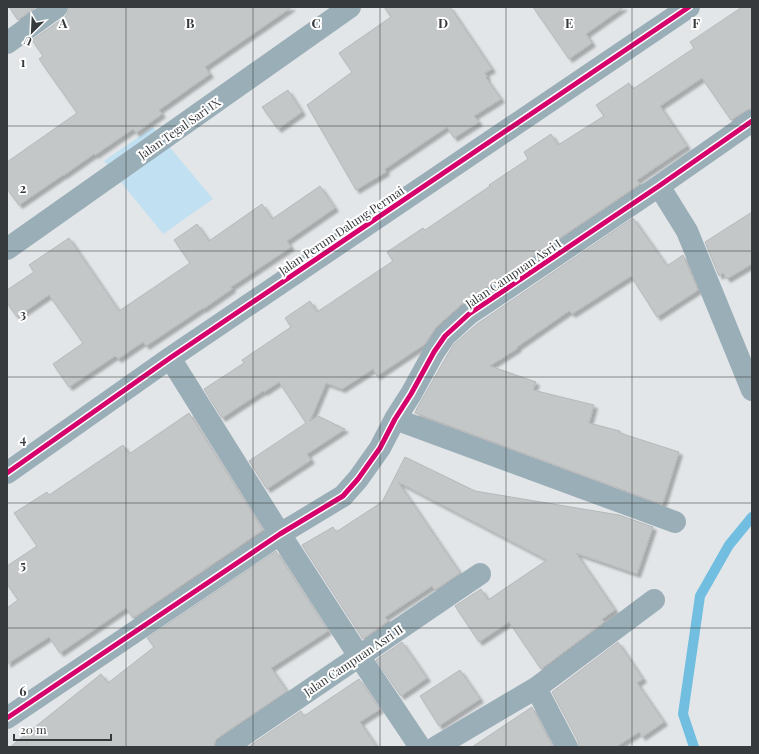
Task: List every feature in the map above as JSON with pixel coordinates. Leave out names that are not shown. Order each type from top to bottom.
[{"type":"street","points":[[7,42],[57,7]]},
{"type":"street","name":"Jalan Tegal Sari IX","points":[[7,249],[350,7]]},
{"type":"street","name":"Jalan Perum Dalung Permai","points":[[7,474],[170,358],[664,14],[689,7]]},
{"type":"street","name":"Jalan Campuan Asri I","points":[[7,718],[280,534],[343,496],[358,479],[380,448],[395,419],[445,336],[469,314],[659,186],[752,121]]},
{"type":"street","points":[[659,186],[687,231],[752,390]]},
{"type":"street","points":[[170,358],[280,534],[420,747]]},
{"type":"street","points":[[395,419],[675,522]]},
{"type":"street","name":"Jalan Campuan Asri II","points":[[226,747],[480,574]]},
{"type":"street","points":[[436,747],[536,688],[654,600]]},
{"type":"street","points":[[536,688],[567,747]]},
{"type":"shaded area","points":[[153,127],[213,199],[163,234],[104,161]]},
{"type":"building","points":[[9,7],[36,7],[18,20]]},
{"type":"building","points":[[69,7],[292,7],[205,67],[210,74],[159,110],[162,114],[136,133],[133,129],[19,205],[7,189],[7,162],[77,113],[39,59],[43,56],[32,40],[65,17]]},
{"type":"building","points":[[384,7],[450,7],[492,69],[485,73],[486,78],[501,99],[474,116],[479,122],[454,138],[447,127],[385,169],[386,172],[356,190],[307,105],[352,72],[339,53],[391,17]]},
{"type":"building","points":[[533,7],[624,7],[586,34],[592,43],[569,59]]},
{"type":"building","points":[[742,7],[752,7],[752,108],[731,120],[702,78],[660,106],[687,146],[637,180],[640,184],[462,304],[436,327],[425,344],[377,376],[373,369],[342,389],[326,383],[310,421],[318,416],[345,429],[307,454],[311,460],[267,489],[249,461],[306,423],[279,382],[222,418],[204,389],[244,363],[242,360],[291,327],[285,318],[310,301],[317,312],[393,261],[387,252],[423,228],[425,230],[528,159],[524,152],[551,134],[558,145],[604,116],[596,105],[629,83],[633,89],[694,48],[690,42]]},
{"type":"building","points":[[288,90],[302,112],[278,129],[262,107]]},
{"type":"building","points":[[320,186],[335,208],[287,241],[291,247],[231,287],[232,289],[203,309],[146,346],[143,342],[118,359],[115,356],[69,387],[53,364],[83,343],[49,295],[17,317],[7,303],[7,290],[34,272],[29,265],[69,238],[119,311],[190,263],[174,240],[197,224],[209,241],[262,204],[272,219]]},
{"type":"building","points":[[752,212],[752,264],[727,279],[723,273],[719,276],[705,242]]},
{"type":"building","points":[[633,218],[667,266],[683,255],[698,290],[657,317],[631,276],[572,314],[569,311],[517,347],[518,348],[490,366],[536,382],[533,390],[594,405],[589,423],[620,431],[620,433],[679,452],[663,503],[661,504],[415,413],[454,344],[477,324]]},
{"type":"building","points":[[189,413],[263,530],[133,618],[126,608],[60,653],[49,637],[7,664],[7,608],[18,600],[7,584],[7,566],[37,546],[14,513],[47,492],[49,495],[123,445],[129,454]]},
{"type":"building","points":[[405,457],[475,491],[619,515],[653,527],[637,574],[576,553],[615,610],[602,619],[604,622],[541,669],[509,622],[479,642],[455,606],[481,589],[488,600],[547,560],[398,482],[460,573],[435,590],[432,586],[385,617],[388,621],[363,639],[302,545],[333,527],[336,532],[382,502]]},
{"type":"building","points":[[276,551],[328,631],[271,668],[287,691],[219,737],[215,741],[214,747],[10,747],[101,674],[108,683],[154,647],[147,638]]},
{"type":"building","points":[[402,642],[427,678],[401,696],[376,660]]},
{"type":"building","points":[[618,642],[643,679],[637,683],[664,722],[642,737],[639,732],[616,747],[579,747],[578,741],[552,692]]},
{"type":"building","points":[[460,670],[480,699],[439,726],[420,696]]},
{"type":"building","points":[[359,679],[380,709],[360,722],[377,747],[248,747],[301,711],[304,716]]},
{"type":"building","points":[[532,707],[553,747],[472,747]]},
{"type":"waterway","points":[[694,747],[683,714],[700,596],[729,545],[752,517]]},
{"type":"cycle path","points":[[7,473],[170,358],[689,7]]},
{"type":"cycle path","points":[[7,718],[280,534],[343,496],[358,479],[380,448],[395,419],[445,336],[469,314],[659,186],[752,121]]}]
